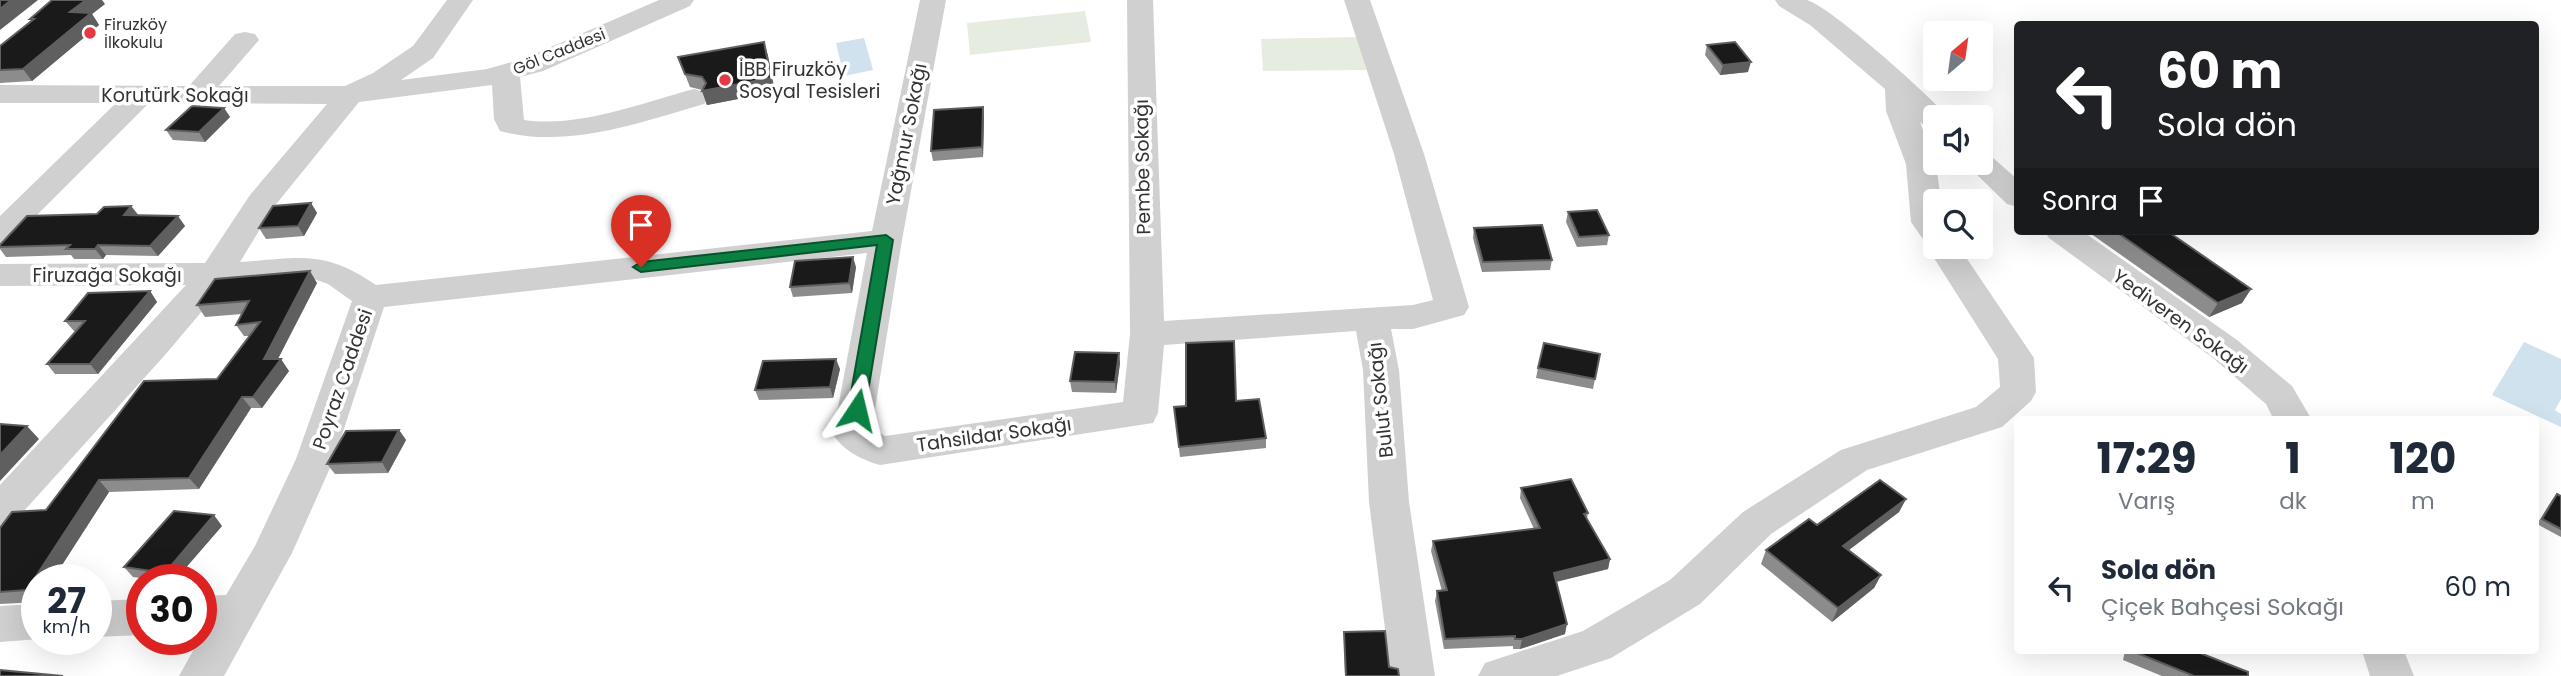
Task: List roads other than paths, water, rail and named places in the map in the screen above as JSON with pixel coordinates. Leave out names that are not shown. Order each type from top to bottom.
[{"type":"street","points":[[0,511],[153,346],[215,274],[261,202],[350,95],[383,79],[423,52],[460,0]]},
{"type":"street","name":"Göl Caddesi","points":[[350,95],[489,77],[533,65],[681,0]]},
{"type":"street","name":"Yağmur Sokağı","points":[[852,434],[886,240],[933,0]]},
{"type":"street","name":"Pembe Sokağı","points":[[1140,0],[1147,334],[1140,413]]},
{"type":"street","name":"Bulut Sokağı","points":[[1357,0],[1409,155],[1452,307],[1413,317],[1371,318],[1381,370],[1389,502],[1413,676]]},
{"type":"street","points":[[1793,0],[1820,19],[1923,109]]},
{"type":"street","points":[[196,95],[245,40]]},
{"type":"street","points":[[506,72],[509,105],[507,116],[510,125],[520,130],[546,131],[651,110],[694,97]]},
{"type":"street","points":[[1899,86],[1901,111],[1921,164],[1924,189]]},
{"type":"street","name":"Korutürk Sokağı","points":[[0,94],[350,95]]},
{"type":"street","points":[[0,234],[141,95]]},
{"type":"street","points":[[1993,175],[2014,194]]},
{"type":"street","name":"Yediveren Sokağı","points":[[2066,235],[2225,349],[2278,395],[2291,416]]},
{"type":"street","points":[[370,297],[886,240]]},
{"type":"street","points":[[1500,676],[1571,665],[1596,645],[1685,592],[1757,523],[1854,460],[1989,416],[2018,392],[2016,358],[1951,259]]},
{"type":"street","name":"Poyraz Caddesi","points":[[201,676],[219,613],[272,554],[315,459],[370,297],[340,276],[316,268],[215,274]]},
{"type":"street","name":"Firuzağa Sokağı","points":[[0,275],[215,274]]},
{"type":"street","points":[[1147,334],[1371,318]]},
{"type":"street","name":"Tahsildar Sokağı","points":[[852,434],[880,451],[1140,413]]},
{"type":"street","points":[[0,624],[21,623]]},
{"type":"street","points":[[2384,654],[2392,676]]},
{"type":"water","points":[[864,38],[873,70],[844,76],[836,43]]},
{"type":"water","points":[[2524,342],[2561,359],[2561,399],[2555,410],[2561,414],[2561,427],[2492,395]]},
{"type":"place","name":"Firuzköy İlkokulu","points":[[90,33]]},
{"type":"place","name":"İBB Firuzköy Sosyal Tesisleri","points":[[725,80]]}]
